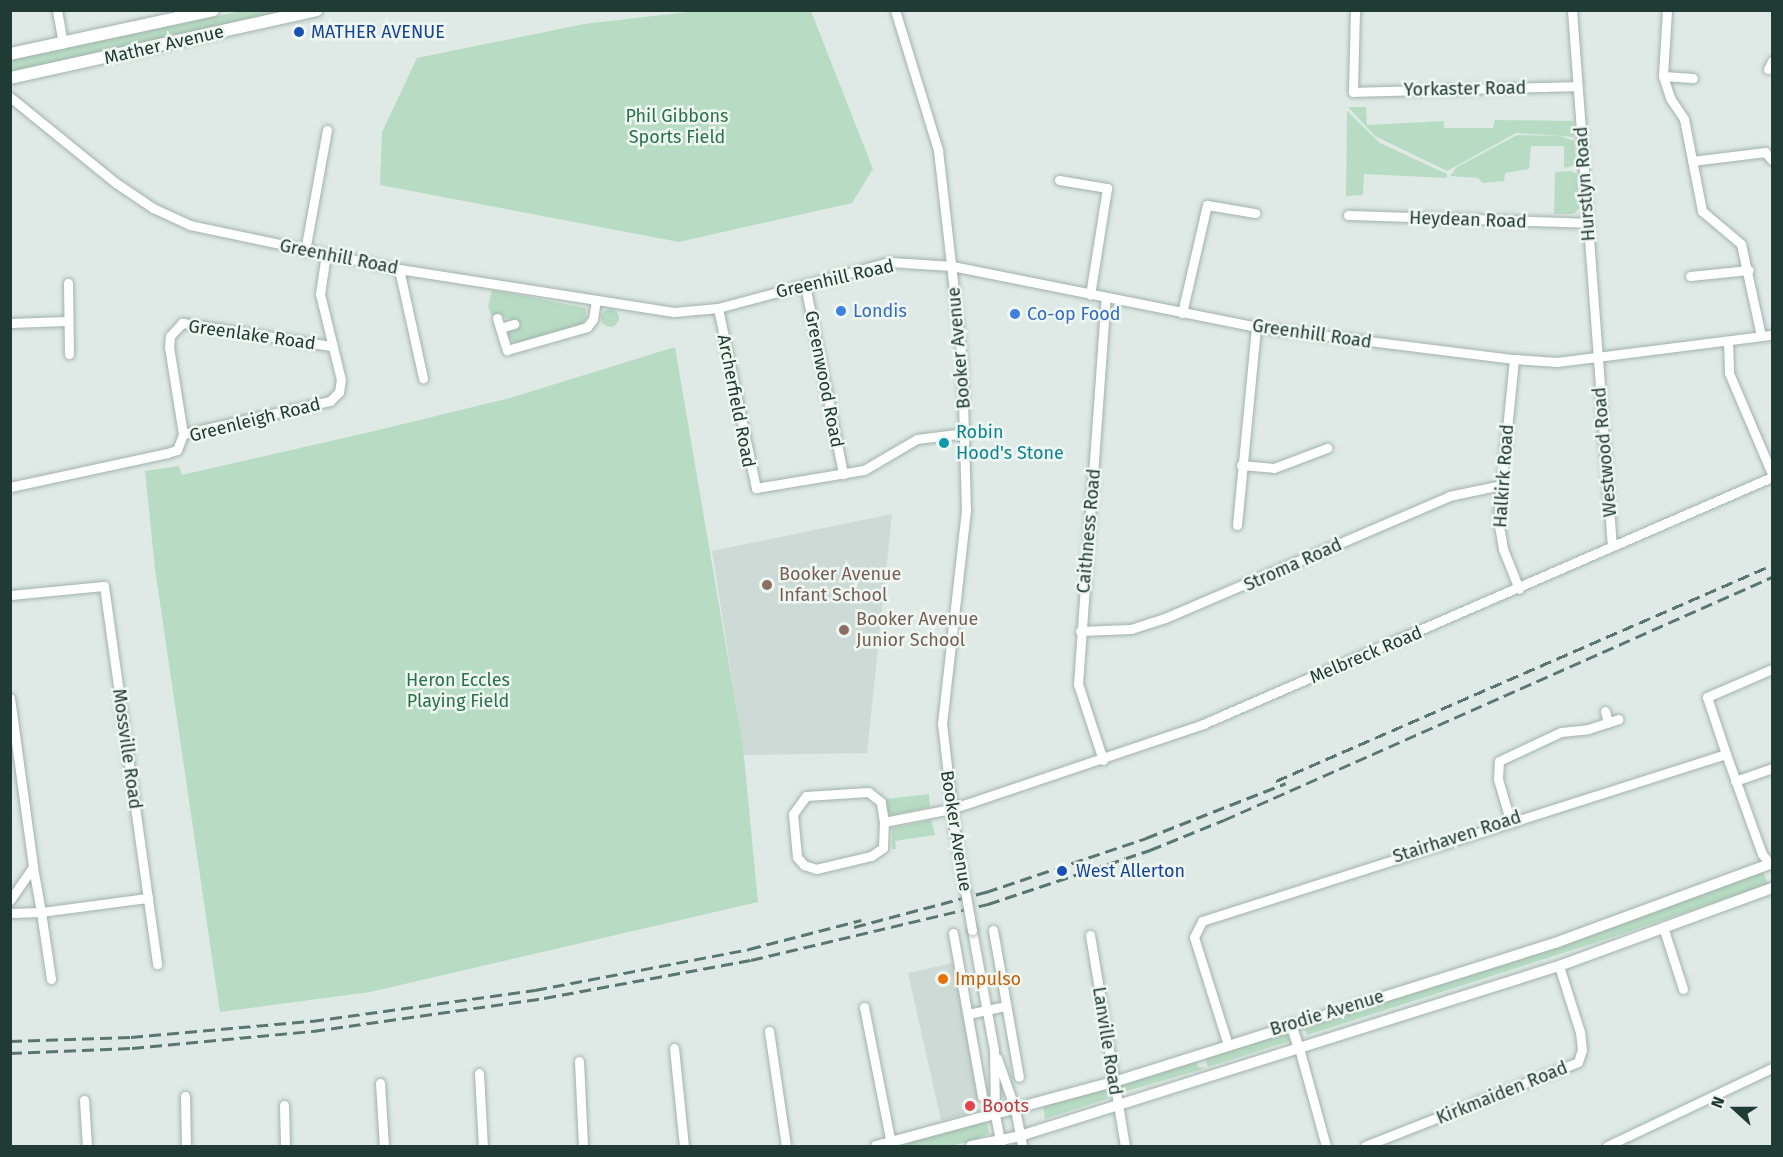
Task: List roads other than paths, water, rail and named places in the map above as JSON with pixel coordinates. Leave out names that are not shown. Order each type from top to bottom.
[{"type":"main road","name":"Mather Avenue","points":[[10,54],[213,10]]},
{"type":"main road","name":"Mather Avenue","points":[[10,78],[317,10]]},
{"type":"street","points":[[57,10],[63,43]]},
{"type":"street","name":"Booker Avenue","points":[[895,10],[938,150],[962,361],[966,510],[942,723],[951,810],[994,1050],[995,1115],[1000,1143]]},
{"type":"street","name":"Yorkaster Road","points":[[1355,10],[1353,92],[1577,87]]},
{"type":"street","name":"Hurstlyn Road","points":[[1572,10],[1596,357]]},
{"type":"street","points":[[1667,10],[1663,76],[1670,98],[1684,119],[1702,211],[1741,243],[1749,270],[1761,336]]},
{"type":"street","points":[[1663,76],[1693,78]]},
{"type":"street","name":"Greenhill Road","points":[[10,97],[116,183],[153,208],[190,225],[399,269],[674,312],[718,308],[890,262],[952,266],[1256,327],[1514,359],[1557,362],[1773,335]]},
{"type":"street","points":[[305,251],[327,130]]},
{"type":"street","points":[[1692,161],[1765,152],[1773,160]]},
{"type":"street","points":[[1059,180],[1107,188],[1090,295]]},
{"type":"street","points":[[1182,313],[1208,205],[1255,213]]},
{"type":"street","name":"Heydean Road","points":[[1348,215],[1588,224]]},
{"type":"street","name":"Greenleigh Road","points":[[10,487],[177,450],[183,434],[330,400],[339,392],[341,380],[320,294],[326,254]]},
{"type":"street","points":[[399,269],[423,378]]},
{"type":"street","points":[[1690,276],[1749,270]]},
{"type":"street","points":[[68,283],[66,321],[69,354]]},
{"type":"street","name":"Greenwood Road","points":[[805,285],[843,474]]},
{"type":"street","name":"Caithness Road","points":[[1103,760],[1078,684],[1080,631],[1106,298]]},
{"type":"street","points":[[497,318],[507,350],[577,330],[592,322],[596,300]]},
{"type":"street","name":"Archerfield Road","points":[[718,308],[754,487],[761,490],[864,470],[917,439],[965,433]]},
{"type":"street","points":[[10,323],[66,321]]},
{"type":"street","name":"Greenlake Road","points":[[183,434],[169,347],[170,336],[182,322],[331,346]]},
{"type":"street","points":[[500,328],[514,324]]},
{"type":"street","points":[[1237,525],[1256,327]]},
{"type":"street","points":[[1728,341],[1730,373],[1773,475]]},
{"type":"street","name":"Westwood Road","points":[[1596,357],[1612,547]]},
{"type":"street","name":"Halkirk Road","points":[[1514,359],[1498,534],[1519,590]]},
{"type":"street","points":[[1241,465],[1274,468],[1327,448]]},
{"type":"street","name":"Melbreck Road","points":[[884,822],[951,810],[1103,760],[1223,716],[1519,590],[1773,475]]},
{"type":"street","name":"Stroma Road","points":[[1080,631],[1131,629],[1165,618],[1449,496],[1501,485]]},
{"type":"street","name":"Mossville Road","points":[[10,595],[104,586],[148,898]]},
{"type":"street","points":[[1772,865],[1735,781],[1707,697],[1773,669]]},
{"type":"street","points":[[11,704],[51,979]]},
{"type":"street","points":[[1510,820],[1498,779],[1499,761],[1561,732],[1613,721],[1605,711]]},
{"type":"street","name":"Stairhaven Road","points":[[1228,1045],[1194,938],[1202,921],[1510,820],[1726,754]]},
{"type":"street","points":[[1735,781],[1773,768]]},
{"type":"street","points":[[868,792],[880,802],[884,822],[882,848],[871,856],[816,869],[804,865],[797,857],[793,814],[806,796],[868,792]]},
{"type":"street","name":"Brodie Avenue","points":[[876,1146],[1114,1082],[1291,1024],[1555,943],[1772,865]]},
{"type":"street","points":[[10,900],[33,867]]},
{"type":"street","name":"Brodie Avenue","points":[[971,1146],[1021,1141],[1118,1106],[1559,966],[1664,930],[1773,888]]},
{"type":"street","points":[[10,913],[41,912],[148,898],[157,963]]},
{"type":"street","points":[[993,930],[1018,1077]]},
{"type":"street","points":[[1664,930],[1683,989]]},
{"type":"street","points":[[953,933],[982,1096]]},
{"type":"street","name":"Lanville Road","points":[[1090,935],[1125,1146]]},
{"type":"street","name":"Kirkmaiden Road","points":[[1365,1146],[1578,1062],[1582,1050],[1580,1032],[1559,966]]},
{"type":"street","points":[[968,1014],[1006,1006]]},
{"type":"street","points":[[864,1007],[891,1143]]},
{"type":"street","points":[[1291,1024],[1326,1146]]},
{"type":"street","points":[[769,1031],[786,1146]]},
{"type":"street","points":[[674,1048],[684,1146]]},
{"type":"street","name":"Booker Avenue","points":[[994,1050],[1015,1109],[1021,1141]]},
{"type":"street","points":[[579,1061],[583,1146]]},
{"type":"street","points":[[1607,1146],[1773,1068]]},
{"type":"street","points":[[479,1073],[483,1146]]},
{"type":"street","points":[[980,1085],[995,1082]]},
{"type":"street","points":[[380,1083],[384,1146]]},
{"type":"street","points":[[185,1096],[186,1146]]},
{"type":"street","points":[[84,1100],[87,1146]]},
{"type":"street","points":[[284,1105],[285,1146]]},
{"type":"railway","points":[[1276,781],[1772,565]]},
{"type":"railway","points":[[10,1053],[132,1048],[313,1031],[544,998],[751,960],[988,904],[1150,850],[1224,820],[1772,577]]},
{"type":"railway","points":[[854,927],[986,892],[1146,838],[1286,783]]},
{"type":"railway","points":[[10,1041],[131,1037],[312,1021],[535,990],[749,949],[861,920]]},
{"type":"place","name":"MATHER AVENUE","points":[[299,32]]},
{"type":"place","name":"Londis","points":[[841,311]]},
{"type":"place","name":"Co-op Food","points":[[1015,314]]},
{"type":"place","name":"Robin Hood's Stone","points":[[944,443]]},
{"type":"place","name":"Booker Avenue Infant School","points":[[767,585]]},
{"type":"place","name":"Booker Avenue Junior School","points":[[844,630]]},
{"type":"place","name":"West Allerton","points":[[1062,871]]},
{"type":"place","name":"Impulso","points":[[943,979]]},
{"type":"place","name":"Boots","points":[[970,1106]]},
{"type":"park label","name":"Phil Gibbons Sports Field","points":[[677,127]]},
{"type":"park label","name":"Heron Eccles Playing Field","points":[[458,691]]}]
